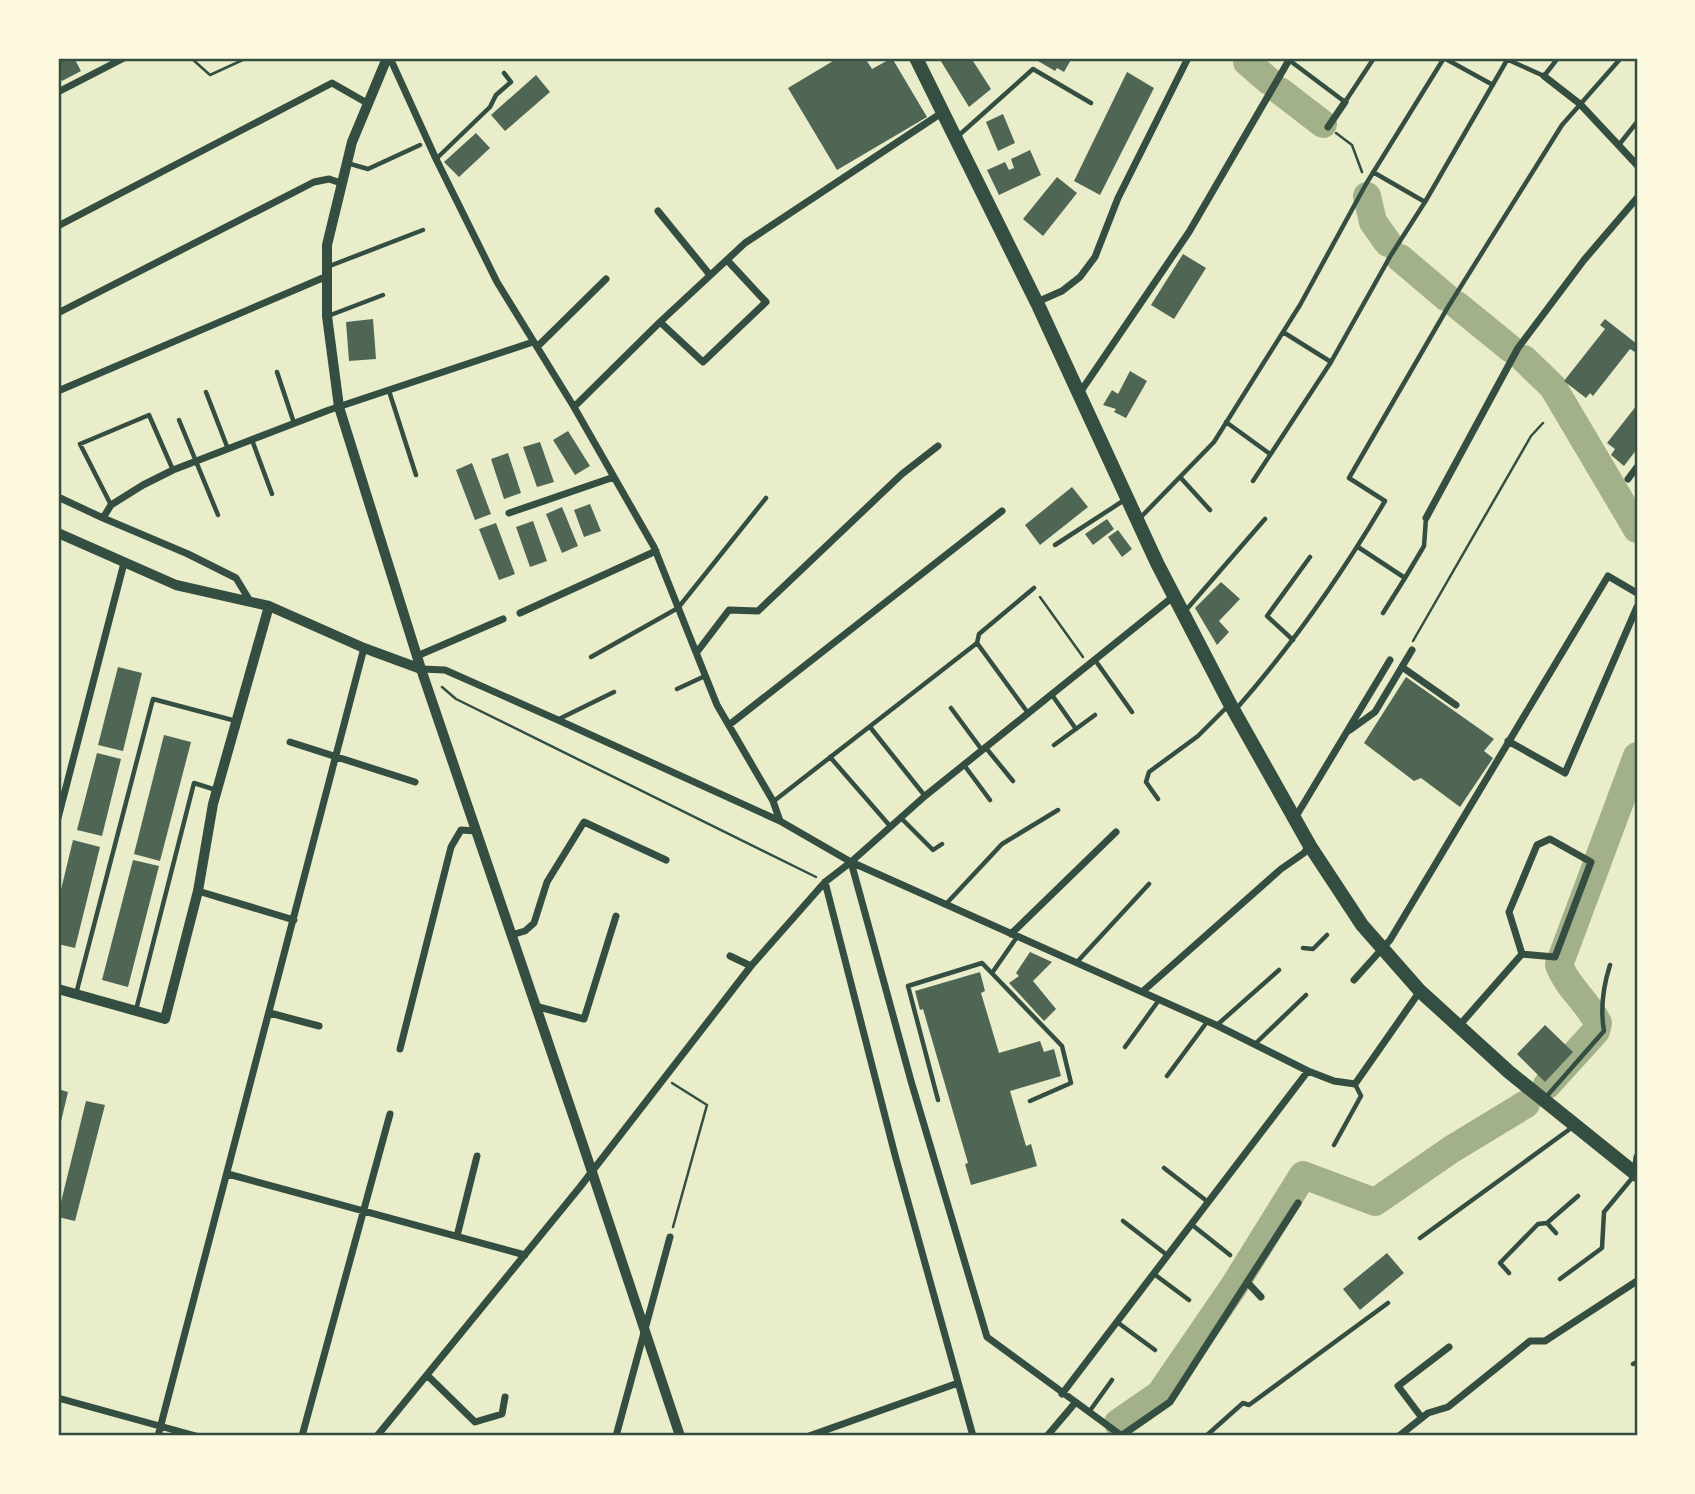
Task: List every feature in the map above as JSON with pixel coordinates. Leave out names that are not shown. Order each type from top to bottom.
[{"type":"main road","points":[[916,58],[1036,302],[1174,596],[1232,708],[1310,846],[1352,911],[1420,991],[1457,1027],[1544,1101],[1636,1174]]},
{"type":"street","points":[[58,92],[124,58]]},
{"type":"street","points":[[389,58],[367,103],[347,162],[327,245],[327,316],[339,407],[421,669],[680,1436]]},
{"type":"street","points":[[389,58],[497,282],[575,407],[656,551],[717,705],[773,801],[780,821]]},
{"type":"street","points":[[1036,302],[1062,291],[1080,277],[1094,257],[1118,198],[1188,58]]},
{"type":"street","points":[[1079,395],[1189,232],[1288,59]]},
{"type":"street","points":[[1544,76],[1580,104],[1637,166]]},
{"type":"street","points":[[58,226],[332,83],[367,103]]},
{"type":"street","points":[[1328,127],[1345,102]]},
{"type":"street","points":[[575,407],[660,322],[745,243],[943,112]]},
{"type":"street","points":[[58,313],[314,182],[329,179],[341,183]]},
{"type":"street","points":[[1426,518],[1517,348],[1584,260],[1637,198]]},
{"type":"street","points":[[658,211],[710,275]]},
{"type":"street","points":[[660,322],[703,362],[766,302],[727,260]]},
{"type":"street","points":[[58,391],[326,272]]},
{"type":"street","points":[[103,518],[111,505],[173,470],[339,407],[535,344],[606,279]]},
{"type":"street","points":[[697,652],[729,610],[758,611],[902,474],[938,446]]},
{"type":"street","points":[[1628,479],[1637,467]]},
{"type":"street","points":[[509,513],[614,477]]},
{"type":"street","points":[[58,497],[236,578],[250,601]]},
{"type":"street","points":[[729,725],[1002,511]]},
{"type":"street","points":[[58,533],[176,585],[269,607],[421,669],[445,670],[780,821],[851,863],[1077,962],[1334,1081],[1356,1084],[1420,991]]},
{"type":"street","points":[[520,613],[656,551]]},
{"type":"street","points":[[58,818],[124,563]]},
{"type":"street","points":[[1354,980],[1383,950],[1608,576],[1637,593]]},
{"type":"street","points":[[377,1436],[592,1171],[751,967],[825,882],[851,863],[925,796],[1174,596]]},
{"type":"street","points":[[58,989],[165,1019],[198,891],[217,790],[269,607]]},
{"type":"street","points":[[1508,741],[1565,773],[1637,607]]},
{"type":"street","points":[[417,656],[503,619]]},
{"type":"street","points":[[158,1436],[364,648]]},
{"type":"street","points":[[1347,733],[1375,712],[1412,650]]},
{"type":"street","points":[[1295,818],[1390,660]]},
{"type":"street","points":[[1402,667],[1457,705]]},
{"type":"street","points":[[290,743],[415,782]]},
{"type":"street","points":[[512,935],[525,931],[534,923],[547,882],[584,822],[666,860]]},
{"type":"street","points":[[400,1049],[451,847],[461,830],[476,831]]},
{"type":"street","points":[[1014,935],[1116,832]]},
{"type":"street","points":[[1550,839],[1591,862],[1555,957],[1522,954],[1509,912],[1538,845],[1550,839]]},
{"type":"street","points":[[1142,992],[1310,846]]},
{"type":"street","points":[[851,863],[911,1081],[987,1337],[1120,1435],[1170,1402],[1298,1203]]},
{"type":"street","points":[[825,882],[895,1155],[973,1436]]},
{"type":"street","points":[[198,891],[294,920]]},
{"type":"street","points":[[536,1006],[584,1019],[616,916]]},
{"type":"street","points":[[1457,1027],[1522,954]]},
{"type":"street","points":[[730,956],[751,967]]},
{"type":"street","points":[[270,1013],[319,1026]]},
{"type":"street","points":[[1062,1394],[1308,1071]]},
{"type":"street","points":[[302,1436],[390,1114]]},
{"type":"street","points":[[457,1236],[477,1156]]},
{"type":"street","points":[[1636,1174],[1637,1157]]},
{"type":"street","points":[[228,1174],[525,1255]]},
{"type":"street","points":[[616,1436],[670,1237]]},
{"type":"street","points":[[1399,1436],[1428,1413],[1448,1407],[1530,1342],[1545,1341],[1637,1281]]},
{"type":"street","points":[[1247,1282],[1261,1297]]},
{"type":"street","points":[[1422,1418],[1398,1386],[1449,1347]]},
{"type":"street","points":[[427,1375],[475,1422],[502,1415],[505,1397]]},
{"type":"street","points":[[809,1436],[958,1383]]},
{"type":"street","points":[[58,1398],[196,1436]]},
{"type":"street","points":[[1047,1436],[1075,1403]]},
{"type":"lane","points":[[1288,59],[1345,102],[1374,58]]},
{"type":"lane","points":[[1137,521],[1214,442],[1300,305],[1366,184],[1444,58],[1493,85]]},
{"type":"lane","points":[[1253,481],[1331,362],[1506,59],[1544,76],[1558,58]]},
{"type":"lane","points":[[1158,799],[1146,782],[1149,772],[1232,708],[1293,640],[1358,547],[1385,501],[1349,478],[1448,307],[1562,125],[1621,58]]},
{"type":"lane","points":[[956,137],[1033,69],[1091,103]]},
{"type":"lane","points":[[436,159],[490,107],[496,95],[510,82],[504,74]]},
{"type":"lane","points":[[1618,147],[1637,122]]},
{"type":"lane","points":[[347,162],[368,169],[420,145]]},
{"type":"lane","points":[[1373,172],[1425,202]]},
{"type":"lane","points":[[326,272],[423,230]]},
{"type":"lane","points":[[327,316],[383,295]]},
{"type":"lane","points":[[1283,332],[1331,362]]},
{"type":"lane","points":[[277,372],[294,424]]},
{"type":"lane","points":[[389,391],[416,475]]},
{"type":"lane","points":[[206,392],[229,449]]},
{"type":"lane","points":[[111,505],[80,444],[149,415],[173,470]]},
{"type":"lane","points":[[179,420],[218,515]]},
{"type":"lane","points":[[1226,422],[1270,454]]},
{"type":"lane","points":[[252,440],[272,494]]},
{"type":"lane","points":[[1180,477],[1210,510]]},
{"type":"lane","points":[[591,657],[678,608],[766,498]]},
{"type":"lane","points":[[1055,545],[1127,498]]},
{"type":"lane","points":[[1383,613],[1424,546],[1426,518]]},
{"type":"lane","points":[[1183,614],[1265,519]]},
{"type":"lane","points":[[1358,547],[1405,578]]},
{"type":"lane","points":[[1293,640],[1267,616],[1310,557]]},
{"type":"lane","points":[[773,801],[977,643],[979,634],[1034,588]]},
{"type":"lane","points":[[977,643],[1028,713]]},
{"type":"lane","points":[[1091,662],[1132,712]]},
{"type":"lane","points":[[677,689],[706,676]]},
{"type":"lane","points":[[558,720],[614,692]]},
{"type":"lane","points":[[1051,695],[1076,729]]},
{"type":"lane","points":[[76,994],[153,699],[236,721]]},
{"type":"lane","points":[[951,708],[1013,781]]},
{"type":"lane","points":[[1054,745],[1095,715]]},
{"type":"lane","points":[[870,727],[925,796]]},
{"type":"lane","points":[[830,757],[890,826]]},
{"type":"lane","points":[[964,765],[990,800]]},
{"type":"lane","points":[[136,1011],[194,783],[217,790]]},
{"type":"lane","points":[[946,904],[1002,844],[1058,810]]},
{"type":"lane","points":[[900,817],[933,850],[942,844]]},
{"type":"lane","points":[[1077,962],[1149,884]]},
{"type":"lane","points":[[992,974],[1014,935]]},
{"type":"lane","points":[[1303,948],[1313,949],[1327,935]]},
{"type":"lane","points":[[938,1100],[908,986],[982,963],[1062,1046],[1071,1083],[1030,1101]]},
{"type":"lane","points":[[1544,1101],[1604,1031],[1601,1013],[1604,984],[1610,965]]},
{"type":"lane","points":[[1216,1026],[1279,970]]},
{"type":"lane","points":[[1254,1044],[1306,995]]},
{"type":"lane","points":[[1125,1047],[1160,1000]]},
{"type":"lane","points":[[1167,1076],[1207,1022]]},
{"type":"lane","points":[[1334,1145],[1361,1096],[1356,1084]]},
{"type":"lane","points":[[1420,1238],[1574,1125]]},
{"type":"lane","points":[[1164,1168],[1208,1202]]},
{"type":"lane","points":[[1560,1279],[1602,1248],[1604,1212],[1636,1174]]},
{"type":"lane","points":[[1508,1273],[1500,1263],[1538,1224],[1547,1223],[1578,1196]]},
{"type":"lane","points":[[1124,1221],[1168,1256]]},
{"type":"lane","points":[[1547,1223],[1556,1233]]},
{"type":"lane","points":[[1191,1224],[1230,1255]]},
{"type":"lane","points":[[1154,1274],[1189,1300]]},
{"type":"lane","points":[[1206,1436],[1244,1403],[1250,1405],[1388,1303]]},
{"type":"lane","points":[[1117,1322],[1155,1350]]},
{"type":"lane","points":[[1089,1412],[1112,1380]]},
{"type":"path","points":[[191,58],[210,75],[247,58]]},
{"type":"path","points":[[1328,127],[1352,145],[1366,184]]},
{"type":"path","points":[[1412,650],[1412,643],[1531,436],[1544,423]]},
{"type":"path","points":[[1034,588],[1091,662]]},
{"type":"path","points":[[421,669],[456,699],[825,882]]},
{"type":"path","points":[[664,1078],[707,1105],[670,1237]]},
{"type":"building","points":[[58,58],[74,58],[81,71],[62,81],[58,72]]},
{"type":"building","points":[[838,58],[865,58],[872,69],[892,58],[927,117],[837,170],[788,88]]},
{"type":"building","points":[[939,58],[971,58],[991,89],[969,107]]},
{"type":"building","points":[[1040,58],[1072,58],[1064,72],[1057,68],[1055,71],[1038,61]]},
{"type":"building","points":[[1127,72],[1154,88],[1100,195],[1074,181]]},
{"type":"building","points":[[536,75],[550,92],[505,131],[491,115]]},
{"type":"building","points":[[1003,114],[1015,143],[998,151],[986,122]]},
{"type":"building","points":[[476,133],[490,148],[459,177],[444,162]]},
{"type":"building","points":[[1030,150],[1041,175],[999,195],[987,170],[1005,162],[1009,170],[1014,168],[1011,159]]},
{"type":"building","points":[[1057,177],[1077,193],[1043,236],[1023,219]]},
{"type":"building","points":[[1183,254],[1206,268],[1174,319],[1151,305]]},
{"type":"building","points":[[373,319],[376,359],[349,361],[346,322]]},
{"type":"building","points":[[1605,319],[1637,344],[1637,349],[1635,352],[1630,349],[1593,396],[1590,393],[1586,398],[1564,381],[1605,329],[1600,325]]},
{"type":"building","points":[[1130,371],[1147,381],[1126,418],[1114,412],[1116,409],[1103,405],[1112,390],[1118,394]]},
{"type":"building","points":[[1637,405],[1637,449],[1624,466],[1611,455],[1615,449],[1607,443]]},
{"type":"building","points":[[568,431],[590,466],[575,475],[553,440]]},
{"type":"building","points":[[540,442],[554,482],[537,487],[523,447]]},
{"type":"building","points":[[508,453],[521,493],[504,499],[491,459]]},
{"type":"building","points":[[472,463],[491,514],[475,520],[456,470]]},
{"type":"building","points":[[1072,487],[1088,507],[1040,545],[1025,525]]},
{"type":"building","points":[[590,504],[601,531],[584,537],[574,510]]},
{"type":"building","points":[[562,507],[578,546],[562,553],[546,514]]},
{"type":"building","points":[[1107,519],[1114,529],[1093,545],[1085,534]]},
{"type":"building","points":[[533,521],[547,561],[530,567],[516,527]]},
{"type":"building","points":[[496,523],[515,574],[499,580],[479,529]]},
{"type":"building","points":[[1118,530],[1132,549],[1122,557],[1108,537]]},
{"type":"building","points":[[1221,582],[1240,599],[1219,621],[1229,632],[1217,645],[1195,608]]},
{"type":"building","points":[[118,667],[142,673],[123,751],[98,745]]},
{"type":"building","points":[[1406,677],[1494,739],[1484,751],[1493,758],[1460,807],[1421,778],[1414,781],[1364,743]]},
{"type":"building","points":[[164,735],[191,742],[160,861],[134,854]]},
{"type":"building","points":[[97,753],[121,759],[102,836],[77,830]]},
{"type":"building","points":[[73,840],[100,847],[75,948],[58,944],[58,902]]},
{"type":"building","points":[[133,860],[159,866],[128,987],[102,980]]},
{"type":"building","points":[[1030,952],[1052,962],[1033,981],[1056,1009],[1044,1021],[1009,983],[1019,976],[1016,973]]},
{"type":"building","points":[[980,972],[985,991],[981,993],[999,1053],[1040,1041],[1044,1052],[1054,1049],[1061,1076],[1010,1091],[1026,1146],[1031,1144],[1037,1166],[971,1185],[965,1164],[968,1163],[923,1009],[920,1010],[915,991]]},
{"type":"building","points":[[1545,1025],[1573,1052],[1545,1082],[1517,1054]]},
{"type":"building","points":[[58,1089],[68,1092],[59,1130],[58,1130]]},
{"type":"building","points":[[86,1101],[105,1105],[75,1221],[58,1217],[58,1214]]},
{"type":"building","points":[[1387,1253],[1404,1273],[1360,1310],[1343,1289]]},
{"type":"waterway","points":[[1250,58],[1247,62],[1269,81]]},
{"type":"waterway","points":[[1280,91],[1323,124]]},
{"type":"waterway","points":[[1367,196],[1373,222],[1388,243]]},
{"type":"waterway","points":[[1400,258],[1446,297]]},
{"type":"waterway","points":[[1457,305],[1511,349]]},
{"type":"waterway","points":[[1524,359],[1553,387],[1637,529]]},
{"type":"waterway","points":[[1547,1085],[1596,1031],[1598,1023],[1559,965],[1637,756]]},
{"type":"waterway","points":[[1118,1423],[1160,1394],[1234,1286],[1303,1175],[1375,1202],[1452,1149],[1526,1104]]}]
